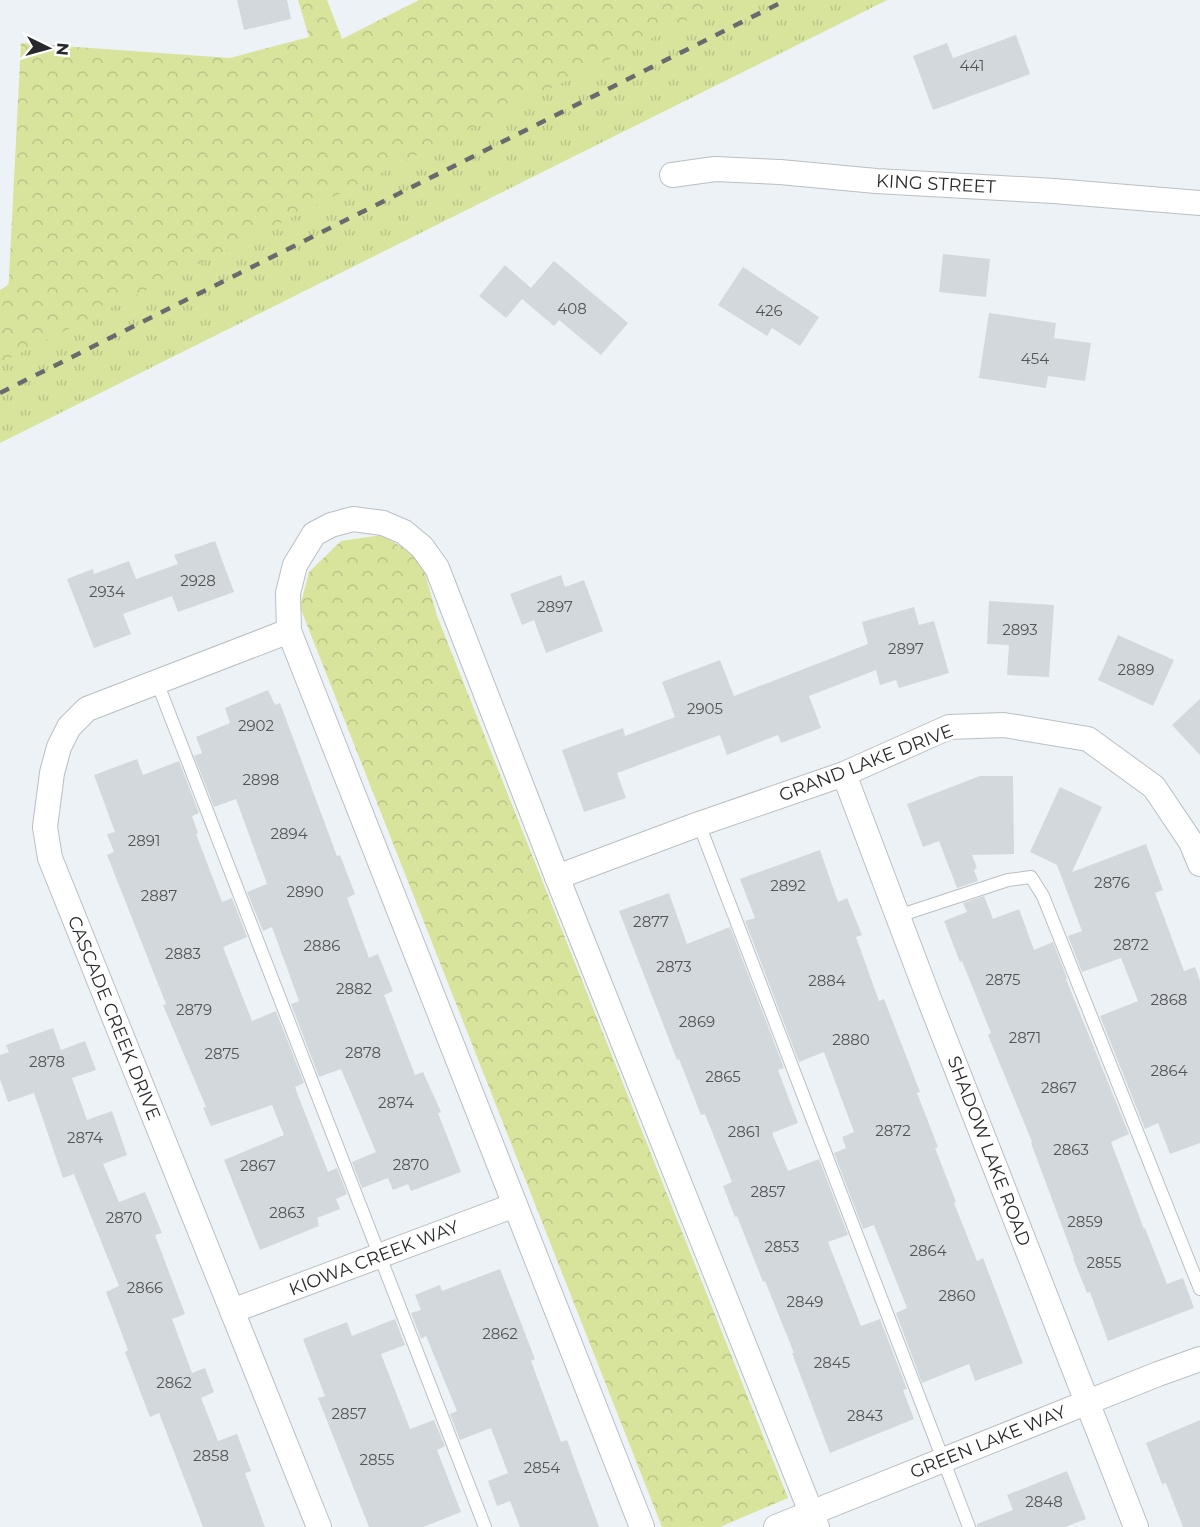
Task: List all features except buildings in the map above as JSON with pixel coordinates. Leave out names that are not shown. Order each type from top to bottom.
[{"type":"street","name":"KING STREET","points":[[672,175],[715,170],[780,172],[876,181],[1054,191],[1200,203]]},
{"type":"street","points":[[642,1527],[289,631],[288,593],[295,565],[314,534],[331,525],[353,519],[383,523],[404,532],[422,547],[436,568],[814,1520]]},
{"type":"street","name":"CASCADE CREEK DRIVE","points":[[289,631],[87,709],[69,727],[59,747],[52,773],[45,826],[50,858],[319,1527]]},
{"type":"street","name":"GRAND LAKE DRIVE","points":[[557,877],[699,824],[844,774],[949,727],[1004,725],[1088,739],[1154,787],[1191,842],[1200,864]]},
{"type":"street","name":"SHADOW LAKE ROAD","points":[[844,774],[928,996],[1136,1527]]},
{"type":"street","name":"KIOWA CREEK WAY","points":[[232,1311],[515,1205]]},
{"type":"street","name":"GREEN LAKE WAY","points":[[776,1527],[814,1520],[944,1460],[1200,1359]]},
{"type":"lane","points":[[157,682],[485,1527]]},
{"type":"lane","points":[[699,824],[969,1527]]},
{"type":"lane","points":[[898,916],[1008,880],[1031,877],[1043,896],[1200,1289]]},
{"type":"green space","points":[[298,0],[327,0],[342,39],[419,0],[728,0],[0,363],[0,300],[8,296],[21,43],[230,58],[309,37]]},
{"type":"green space","points":[[523,0],[887,0],[0,443],[0,290],[101,226]]},
{"type":"green space","points":[[382,535],[421,559],[437,616],[788,1498],[720,1527],[662,1527],[300,607],[309,572],[341,541]]},
{"type":"railway","points":[[0,393],[786,0]]}]
